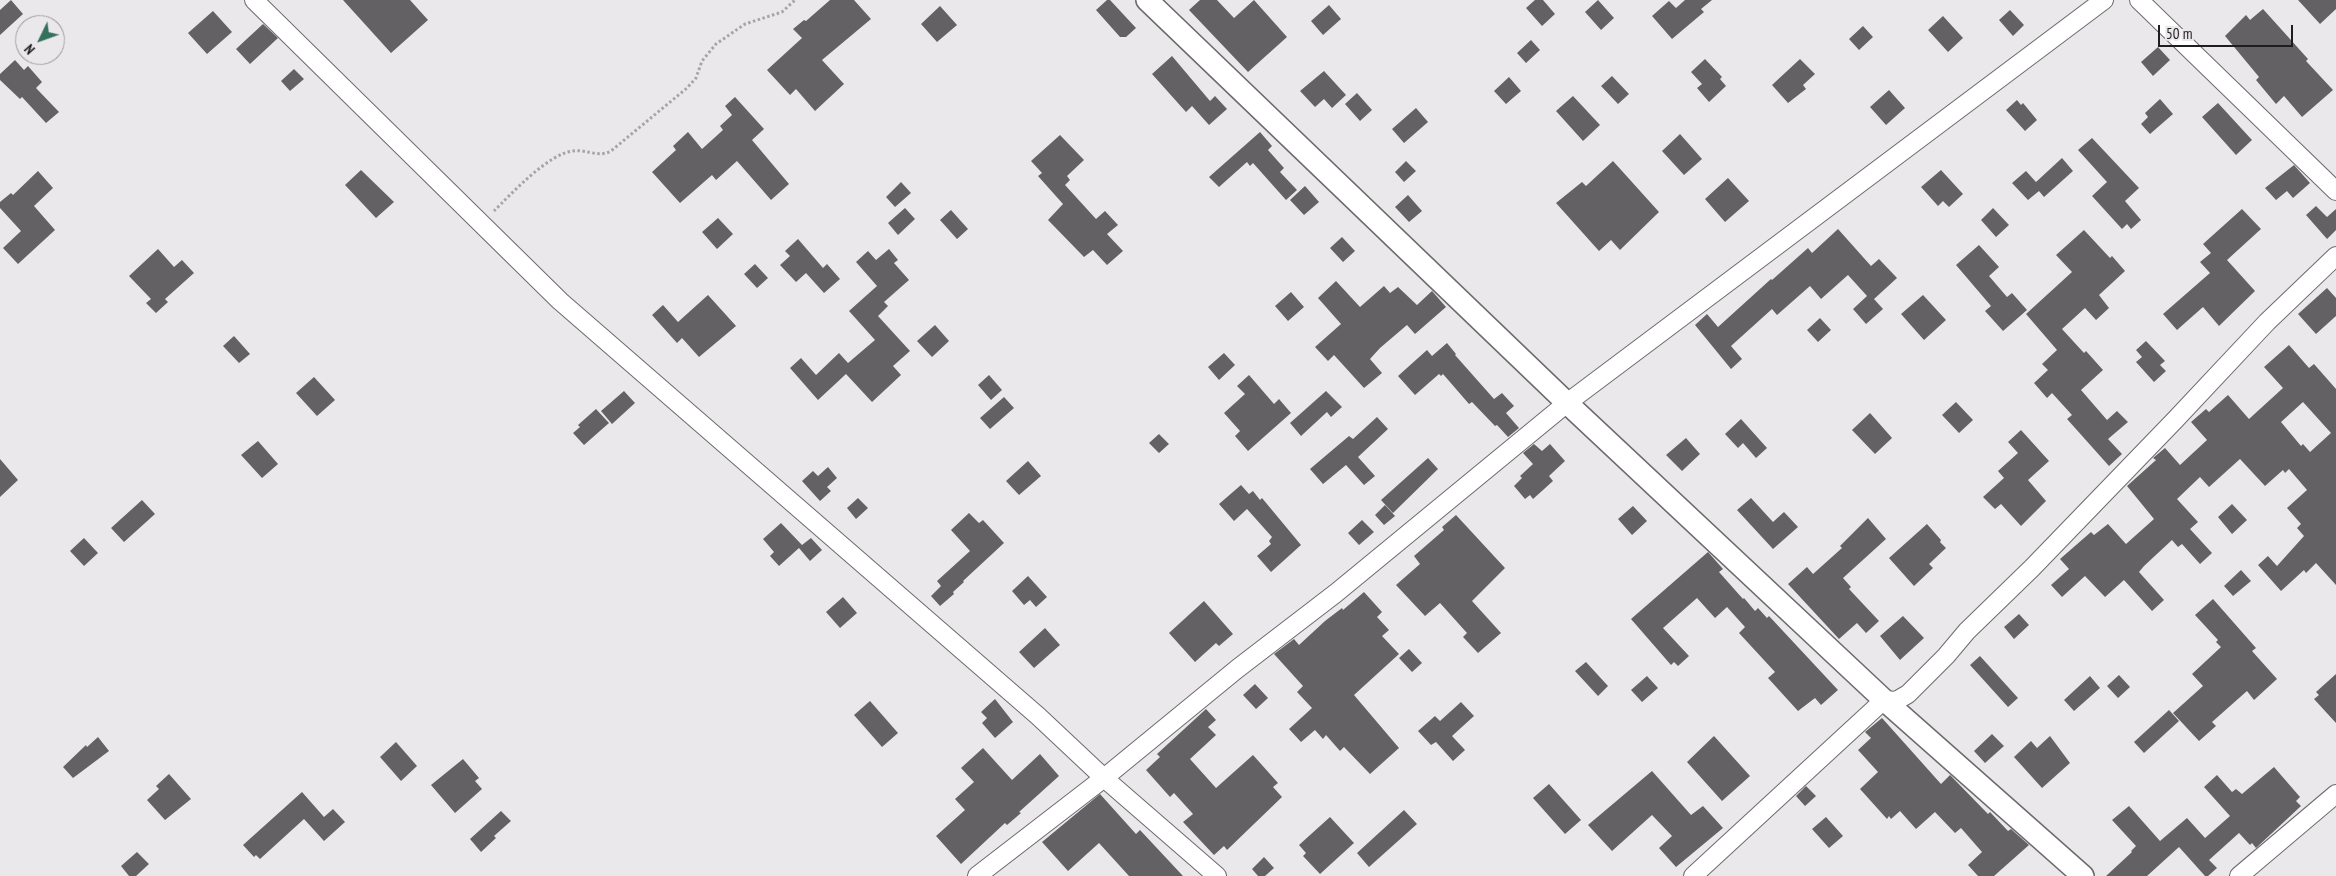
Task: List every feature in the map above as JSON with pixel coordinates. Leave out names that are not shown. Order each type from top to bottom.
[{"type":"street","points":[[254,0],[560,301],[1031,709],[1104,778],[1216,876]]},
{"type":"street","points":[[1147,0],[1567,403],[1884,700],[2083,876]]},
{"type":"street","points":[[977,876],[1104,778],[1237,670],[1390,550],[1567,403],[2104,0]]},
{"type":"street","points":[[2139,0],[2336,191]]},
{"type":"street","points":[[1693,876],[1884,700],[1896,701],[1908,694],[1946,656],[1967,631],[2032,568],[2168,428],[2267,322],[2336,256]]},
{"type":"street","points":[[2239,876],[2336,794]]},
{"type":"path","points":[[481,224],[529,177],[561,155],[572,150],[603,154],[611,151],[687,88],[696,78],[702,61],[716,44],[745,24],[782,12],[795,0]]},
{"type":"building","points":[[11,0],[23,14],[15,15],[15,21],[0,35],[0,10]]},
{"type":"building","points":[[343,0],[410,0],[428,20],[391,53]]},
{"type":"building","points":[[830,0],[854,0],[871,19],[822,60],[844,84],[815,111],[796,89],[790,95],[767,70],[802,38],[793,29],[804,20],[806,21]]},
{"type":"building","points":[[1107,0],[1110,0],[1136,28],[1126,37],[1120,37],[1096,10]]},
{"type":"building","points":[[1200,0],[1217,0],[1234,18],[1254,0],[1287,37],[1248,72],[1189,10]]},
{"type":"building","points":[[1535,0],[1543,0],[1555,14],[1542,26],[1526,8]]},
{"type":"building","points":[[1598,0],[1614,18],[1601,30],[1585,12]]},
{"type":"building","points":[[1685,0],[1712,0],[1701,9],[1704,12],[1672,39],[1652,16],[1669,1],[1676,8]]},
{"type":"building","points":[[2298,0],[2336,0],[2336,9],[2320,24]]},
{"type":"building","points":[[1329,5],[1341,19],[1323,35],[1311,21]]},
{"type":"building","points":[[940,6],[957,25],[937,42],[921,24]]},
{"type":"building","points":[[2263,9],[2333,90],[2302,117],[2284,96],[2276,104],[2256,80],[2259,77],[2225,36],[2246,15],[2250,20]]},
{"type":"building","points":[[2010,10],[2024,25],[2013,36],[1999,20]]},
{"type":"building","points":[[213,11],[232,32],[207,54],[188,33]]},
{"type":"building","points":[[1943,16],[1963,38],[1948,52],[1928,30]]},
{"type":"building","points":[[263,24],[278,38],[250,64],[236,49]]},
{"type":"building","points":[[1863,26],[1873,37],[1859,50],[1849,39]]},
{"type":"building","points":[[1531,40],[1540,50],[1526,63],[1517,53]]},
{"type":"building","points":[[2158,47],[2170,60],[2153,76],[2141,62]]},
{"type":"building","points":[[1172,56],[1210,101],[1215,96],[1227,109],[1209,125],[1192,106],[1186,112],[1152,74]]},
{"type":"building","points":[[1705,59],[1722,77],[1720,79],[1726,86],[1709,102],[1697,88],[1702,84],[1691,72]]},
{"type":"building","points":[[1800,59],[1815,74],[1803,85],[1806,89],[1788,103],[1772,85]]},
{"type":"building","points":[[15,60],[15,65],[20,65],[24,70],[28,66],[42,82],[36,88],[59,112],[46,123],[22,97],[20,99],[0,80],[0,74]]},
{"type":"building","points":[[294,69],[304,79],[290,91],[281,81]]},
{"type":"building","points":[[1324,71],[1346,95],[1332,108],[1324,99],[1315,107],[1300,91]]},
{"type":"building","points":[[1612,76],[1629,94],[1618,104],[1601,86]]},
{"type":"building","points":[[1509,77],[1521,91],[1506,104],[1494,91]]},
{"type":"building","points":[[1889,90],[1905,108],[1886,125],[1870,107]]},
{"type":"building","points":[[1357,93],[1372,110],[1360,121],[1345,104]]},
{"type":"building","points":[[1573,96],[1600,125],[1583,141],[1556,111]]},
{"type":"building","points":[[735,97],[764,129],[752,140],[789,184],[771,200],[737,161],[716,180],[712,175],[680,203],[652,172],[676,150],[673,146],[688,132],[702,149],[723,130],[720,126],[732,115],[725,106]]},
{"type":"building","points":[[2160,99],[2173,114],[2150,134],[2141,124],[2148,117],[2145,113]]},
{"type":"building","points":[[2017,100],[2021,105],[2023,103],[2037,120],[2025,131],[2006,110]]},
{"type":"building","points":[[2218,103],[2252,140],[2236,155],[2202,117]]},
{"type":"building","points":[[1416,108],[1428,122],[1404,143],[1392,129]]},
{"type":"building","points":[[1260,132],[1272,146],[1268,150],[1284,168],[1280,172],[1297,190],[1286,200],[1253,163],[1250,166],[1247,162],[1219,187],[1209,177]]},
{"type":"building","points":[[1680,134],[1702,159],[1684,175],[1662,151]]},
{"type":"building","points":[[1060,135],[1084,160],[1067,176],[1070,180],[1065,185],[1096,219],[1105,211],[1118,225],[1107,234],[1123,251],[1107,265],[1093,250],[1084,257],[1048,220],[1063,204],[1038,176],[1042,173],[1031,161]]},
{"type":"building","points":[[2092,138],[2139,188],[2125,201],[2141,220],[2131,229],[2127,224],[2122,229],[2092,196],[2107,182],[2078,150]]},
{"type":"building","points":[[2062,158],[2073,171],[2044,197],[2039,191],[2028,200],[2012,183],[2026,171],[2036,182]]},
{"type":"building","points":[[1406,161],[1416,171],[1404,182],[1395,172]]},
{"type":"building","points":[[1613,161],[1659,212],[1620,250],[1611,240],[1599,251],[1556,203],[1582,182],[1586,186]]},
{"type":"building","points":[[2294,165],[2310,183],[2293,198],[2287,191],[2276,200],[2265,188]]},
{"type":"building","points":[[361,170],[394,202],[376,218],[345,185]]},
{"type":"building","points":[[1941,170],[1963,194],[1949,207],[1943,201],[1938,206],[1921,187]]},
{"type":"building","points":[[38,171],[53,188],[34,206],[55,230],[18,264],[3,248],[21,231],[0,208],[0,202],[11,193],[13,195]]},
{"type":"building","points":[[1728,178],[1749,201],[1725,222],[1705,199]]},
{"type":"building","points":[[901,182],[911,193],[895,207],[886,197]]},
{"type":"building","points":[[1305,186],[1319,202],[1304,215],[1290,200]]},
{"type":"building","points":[[1408,195],[1422,211],[1409,222],[1395,207]]},
{"type":"building","points":[[2316,206],[2327,217],[2336,209],[2336,230],[2327,239],[2306,215]]},
{"type":"building","points":[[905,208],[915,219],[898,235],[888,223]]},
{"type":"building","points":[[1993,208],[2009,225],[1996,237],[1981,220]]},
{"type":"building","points":[[2242,209],[2261,229],[2227,260],[2255,291],[2219,326],[2203,307],[2177,330],[2163,314],[2210,273],[2200,262],[2211,253],[2203,244]]},
{"type":"building","points":[[951,210],[968,229],[957,239],[940,220]]},
{"type":"building","points":[[718,218],[733,234],[717,249],[702,232]]},
{"type":"building","points":[[1838,229],[1871,266],[1879,259],[1897,278],[1874,299],[1883,309],[1866,324],[1853,309],[1867,296],[1848,275],[1821,299],[1810,286],[1777,315],[1772,309],[1731,346],[1742,359],[1731,369],[1695,325],[1707,314],[1718,327],[1808,248],[1812,253]]},
{"type":"building","points":[[2084,230],[2125,271],[2099,295],[2109,308],[2096,320],[2085,308],[2062,329],[2103,370],[2081,390],[2107,420],[2117,411],[2128,422],[2108,439],[2122,454],[2109,466],[2067,419],[2072,415],[2052,393],[2047,398],[2034,383],[2048,370],[2042,364],[2057,350],[2026,314],[2072,272],[2056,255]]},
{"type":"building","points":[[1342,237],[1355,251],[1343,262],[1330,248]]},
{"type":"building","points":[[798,239],[823,268],[827,264],[840,279],[824,293],[806,273],[796,282],[780,265],[790,256],[785,251]]},
{"type":"building","points":[[1979,245],[1999,267],[1989,276],[2007,297],[2012,293],[2027,310],[2003,331],[1985,311],[1991,306],[1956,265]]},
{"type":"building","points":[[158,249],[174,267],[182,260],[194,273],[165,299],[168,302],[156,313],[146,303],[151,299],[129,276]]},
{"type":"building","points":[[889,249],[898,260],[894,263],[909,280],[884,302],[888,306],[878,316],[910,351],[893,366],[901,375],[872,402],[846,374],[818,400],[790,368],[801,358],[816,375],[839,353],[848,363],[875,340],[849,311],[877,286],[856,262],[868,251],[876,260]]},
{"type":"building","points":[[755,264],[768,278],[757,288],[744,274]]},
{"type":"building","points":[[1336,281],[1360,307],[1384,286],[1390,293],[1398,287],[1417,305],[1432,291],[1446,307],[1415,334],[1407,325],[1380,348],[1370,359],[1382,373],[1364,388],[1334,355],[1328,361],[1315,347],[1341,324],[1318,298]]},
{"type":"building","points":[[2327,288],[2336,298],[2336,316],[2316,334],[2298,314]]},
{"type":"building","points":[[1291,292],[1304,307],[1288,321],[1275,306]]},
{"type":"building","points":[[708,295],[736,326],[699,357],[682,338],[677,343],[652,315],[663,305],[678,322]]},
{"type":"building","points":[[1923,295],[1946,320],[1924,340],[1901,314]]},
{"type":"building","points":[[1820,318],[1831,330],[1818,342],[1807,330]]},
{"type":"building","points":[[935,325],[949,341],[932,357],[917,341]]},
{"type":"building","points":[[234,336],[250,354],[239,363],[223,346]]},
{"type":"building","points":[[2146,341],[2165,361],[2160,365],[2166,371],[2154,382],[2136,362],[2142,357],[2136,350]]},
{"type":"building","points":[[1447,343],[1455,355],[1494,399],[1502,393],[1514,406],[1506,413],[1519,428],[1508,437],[1472,402],[1469,404],[1443,374],[1441,376],[1439,374],[1415,395],[1398,376],[1427,350],[1432,356]]},
{"type":"building","points":[[2289,345],[2309,368],[2314,364],[2336,389],[2336,585],[2316,563],[2306,573],[2304,570],[2281,591],[2258,565],[2268,556],[2277,566],[2304,536],[2297,528],[2301,524],[2287,508],[2307,490],[2289,469],[2285,473],[2283,470],[2265,486],[2240,459],[2209,487],[2200,477],[2177,499],[2198,522],[2190,529],[2212,553],[2200,564],[2182,544],[2178,547],[2172,540],[2144,566],[2139,572],[2164,600],[2152,611],[2124,580],[2105,597],[2085,576],[2062,597],[2051,585],[2069,569],[2060,559],[2091,532],[2094,535],[2108,524],[2126,544],[2154,519],[2127,486],[2156,460],[2153,458],[2165,448],[2180,465],[2207,440],[2191,422],[2206,409],[2209,412],[2228,395],[2249,419],[2283,388],[2264,367]],"holes":[[[2303,402],[2331,433],[2310,452],[2303,444],[2301,446],[2281,422]]]},
{"type":"building","points":[[1224,353],[1235,365],[1219,380],[1208,367]]},
{"type":"building","points":[[989,375],[1002,390],[991,400],[978,385]]},
{"type":"building","points":[[1249,375],[1274,404],[1279,399],[1291,413],[1248,451],[1235,436],[1240,431],[1224,413],[1245,394],[1237,386]]},
{"type":"building","points":[[314,377],[335,400],[317,416],[296,393]]},
{"type":"building","points":[[624,391],[635,403],[612,424],[601,411]]},
{"type":"building","points":[[1326,391],[1342,407],[1331,417],[1327,412],[1301,436],[1290,423]]},
{"type":"building","points":[[1004,397],[1014,408],[990,429],[980,418]]},
{"type":"building","points":[[1956,402],[1973,420],[1959,433],[1942,415]]},
{"type":"building","points":[[596,409],[609,423],[584,445],[573,433],[580,427],[578,425]]},
{"type":"building","points":[[1870,413],[1892,438],[1875,454],[1852,430]]},
{"type":"building","points":[[1377,417],[1388,429],[1358,457],[1375,476],[1364,485],[1346,465],[1323,484],[1310,469],[1349,436],[1353,439]]},
{"type":"building","points":[[1741,419],[1767,448],[1756,458],[1743,443],[1738,448],[1725,434]]},
{"type":"building","points":[[2021,430],[2049,461],[2028,480],[2046,501],[2021,526],[2001,504],[1995,509],[1983,497],[2004,478],[1998,471],[2018,453],[2008,442]]},
{"type":"building","points":[[1159,434],[1169,444],[1159,453],[1149,443]]},
{"type":"building","points":[[1686,438],[1700,454],[1682,471],[1666,455]]},
{"type":"building","points":[[258,441],[278,464],[262,478],[241,455]]},
{"type":"building","points":[[1534,444],[1542,451],[1550,444],[1565,461],[1549,476],[1553,481],[1533,499],[1530,495],[1525,499],[1514,486],[1522,478],[1520,476],[1533,464],[1523,453]]},
{"type":"building","points":[[1428,458],[1438,469],[1393,513],[1381,500]]},
{"type":"building","points":[[0,459],[18,480],[0,497]]},
{"type":"building","points":[[1028,461],[1041,476],[1019,495],[1006,481]]},
{"type":"building","points":[[828,467],[837,478],[827,487],[831,491],[820,501],[802,481],[813,471],[818,476]]},
{"type":"building","points":[[1241,485],[1249,494],[1253,491],[1260,500],[1262,498],[1301,545],[1271,572],[1257,556],[1271,544],[1269,541],[1272,537],[1247,509],[1234,521],[1219,504]]},
{"type":"building","points":[[858,498],[868,508],[856,519],[847,508]]},
{"type":"building","points":[[1751,498],[1773,522],[1784,512],[1798,527],[1773,549],[1737,510]]},
{"type":"building","points":[[142,500],[155,514],[124,542],[111,528]]},
{"type":"building","points":[[2232,504],[2247,520],[2232,534],[2218,517]]},
{"type":"building","points":[[1385,505],[1395,516],[1384,525],[1375,515]]},
{"type":"building","points":[[1633,506],[1647,521],[1632,535],[1618,519]]},
{"type":"building","points":[[969,513],[979,523],[983,520],[1004,543],[963,581],[953,592],[954,594],[940,606],[931,596],[941,586],[937,581],[970,551],[951,530]]},
{"type":"building","points":[[1456,515],[1505,568],[1472,601],[1501,633],[1478,653],[1463,637],[1467,633],[1440,603],[1425,616],[1396,585],[1420,564],[1414,556],[1444,530],[1442,527]]},
{"type":"building","points":[[1868,518],[1886,539],[1843,578],[1851,587],[1849,589],[1879,621],[1866,633],[1857,623],[1839,639],[1788,584],[1807,567],[1813,574],[1842,548],[1840,546]]},
{"type":"building","points":[[1362,520],[1374,532],[1359,545],[1348,533]]},
{"type":"building","points":[[781,523],[802,545],[811,538],[822,550],[810,561],[799,548],[779,566],[770,556],[774,552],[763,539]]},
{"type":"building","points":[[1927,524],[1946,548],[1929,564],[1933,568],[1914,586],[1889,558]]},
{"type":"building","points":[[84,538],[98,553],[84,566],[70,551]]},
{"type":"building","points":[[1708,552],[1723,569],[1719,572],[1743,599],[1755,611],[1758,608],[1767,618],[1769,616],[1838,690],[1821,705],[1815,698],[1798,711],[1768,678],[1775,672],[1739,633],[1745,627],[1727,607],[1715,618],[1697,598],[1663,628],[1689,656],[1678,666],[1674,662],[1671,665],[1631,619]]},
{"type":"building","points":[[2241,570],[2251,581],[2233,596],[2224,586]]},
{"type":"building","points":[[1028,576],[1047,597],[1036,607],[1030,600],[1024,605],[1012,591]]},
{"type":"building","points":[[1364,592],[1382,612],[1377,617],[1389,630],[1382,636],[1399,654],[1354,695],[1399,748],[1370,774],[1344,747],[1340,751],[1326,735],[1323,739],[1315,730],[1301,742],[1289,729],[1312,708],[1297,692],[1303,686],[1274,654],[1294,639],[1299,645],[1325,621],[1342,608],[1343,610]]},
{"type":"building","points":[[843,597],[857,613],[840,628],[826,612]]},
{"type":"building","points":[[2213,599],[2256,648],[2252,651],[2277,679],[2254,700],[2247,691],[2212,722],[2216,726],[2199,741],[2173,713],[2203,686],[2192,674],[2221,647],[2216,642],[2218,640],[2195,615]]},
{"type":"building","points":[[1204,601],[1233,634],[1219,646],[1216,643],[1195,662],[1169,633]]},
{"type":"building","points":[[2019,614],[2029,625],[2014,639],[2004,627]]},
{"type":"building","points":[[1903,616],[1924,638],[1900,660],[1880,636]]},
{"type":"building","points":[[1045,628],[1060,645],[1034,668],[1019,652]]},
{"type":"building","points":[[1409,649],[1422,663],[1412,672],[1399,658]]},
{"type":"building","points":[[1980,656],[2018,698],[2008,707],[1970,665]]},
{"type":"building","points":[[1586,662],[1608,686],[1598,696],[1575,671]]},
{"type":"building","points":[[2336,674],[2336,723],[2314,699],[2319,695],[2316,692]]},
{"type":"building","points":[[2119,675],[2130,687],[2118,698],[2107,686]]},
{"type":"building","points":[[1647,676],[1658,688],[1642,702],[1631,690]]},
{"type":"building","points":[[2090,676],[2100,688],[2074,711],[2064,700]]},
{"type":"building","points":[[1255,684],[1268,698],[1256,709],[1243,695]]},
{"type":"building","points":[[995,699],[1013,722],[995,738],[982,723],[987,718],[981,712]]},
{"type":"building","points":[[870,701],[898,733],[882,747],[854,715]]},
{"type":"building","points":[[1461,702],[1474,716],[1452,736],[1465,750],[1453,761],[1436,742],[1431,745],[1418,731],[1435,716],[1440,721]]},
{"type":"building","points":[[1206,709],[1216,720],[1208,727],[1216,735],[1190,759],[1216,788],[1253,755],[1278,783],[1273,787],[1282,797],[1227,850],[1224,846],[1214,855],[1183,822],[1193,814],[1174,793],[1170,797],[1146,770],[1160,757],[1157,754]]},
{"type":"building","points":[[2169,710],[2179,721],[2144,753],[2134,742]]},
{"type":"building","points":[[1882,718],[1941,784],[1950,775],[1988,814],[1990,812],[2008,831],[2011,829],[2029,845],[1994,876],[1978,876],[1968,865],[1982,852],[1961,828],[1955,833],[1935,812],[1916,829],[1900,811],[1891,819],[1889,816],[1887,819],[1860,789],[1878,772],[1858,750],[1871,738],[1865,732]]},
{"type":"building","points":[[1992,734],[2004,746],[1985,763],[1974,751]]},
{"type":"building","points":[[1714,736],[1750,776],[1722,801],[1687,762]]},
{"type":"building","points":[[2050,736],[2070,763],[2042,788],[2014,757],[2031,741],[2037,748]]},
{"type":"building","points":[[98,737],[109,751],[73,778],[63,767],[86,745],[87,747]]},
{"type":"building","points":[[396,742],[417,766],[401,781],[380,757]]},
{"type":"building","points":[[983,748],[1012,780],[1040,754],[1059,776],[1019,812],[1021,813],[1007,825],[1005,823],[961,864],[936,836],[965,810],[955,799],[974,782],[961,768]]},
{"type":"building","points":[[463,759],[479,778],[475,781],[482,789],[455,813],[431,785]]},
{"type":"building","points":[[2274,767],[2300,797],[2296,801],[2301,806],[2256,848],[2252,843],[2250,845],[2239,833],[2209,860],[2217,868],[2208,876],[2205,876],[2179,847],[2147,876],[2106,876],[2136,846],[2112,820],[2129,806],[2160,841],[2187,818],[2205,838],[2230,816],[2204,787],[2217,775],[2232,792],[2236,789],[2242,794]]},
{"type":"building","points":[[1652,771],[1691,815],[1703,806],[1723,828],[1676,867],[1659,848],[1672,836],[1652,815],[1612,851],[1588,825]]},
{"type":"building","points":[[169,774],[191,799],[165,820],[147,800],[159,789],[156,786]]},
{"type":"building","points":[[1549,784],[1581,820],[1565,834],[1533,798]]},
{"type":"building","points":[[1806,786],[1816,796],[1805,806],[1796,796]]},
{"type":"building","points":[[302,792],[324,817],[333,809],[345,822],[324,841],[304,819],[260,859],[256,855],[254,857],[243,845]]},
{"type":"building","points":[[1100,794],[1136,834],[1140,830],[1183,876],[1129,876],[1099,843],[1068,871],[1042,842]]},
{"type":"building","points":[[1404,810],[1417,824],[1369,867],[1357,853]]},
{"type":"building","points":[[501,811],[511,821],[494,836],[496,838],[481,852],[470,839]]},
{"type":"building","points":[[1330,817],[1354,843],[1320,874],[1303,856],[1306,853],[1299,845]]},
{"type":"building","points":[[1826,817],[1843,836],[1829,848],[1812,829]]},
{"type":"building","points":[[137,852],[149,864],[136,876],[129,876],[121,866]]},
{"type":"building","points":[[1264,857],[1274,868],[1265,876],[1258,876],[1252,869]]}]
